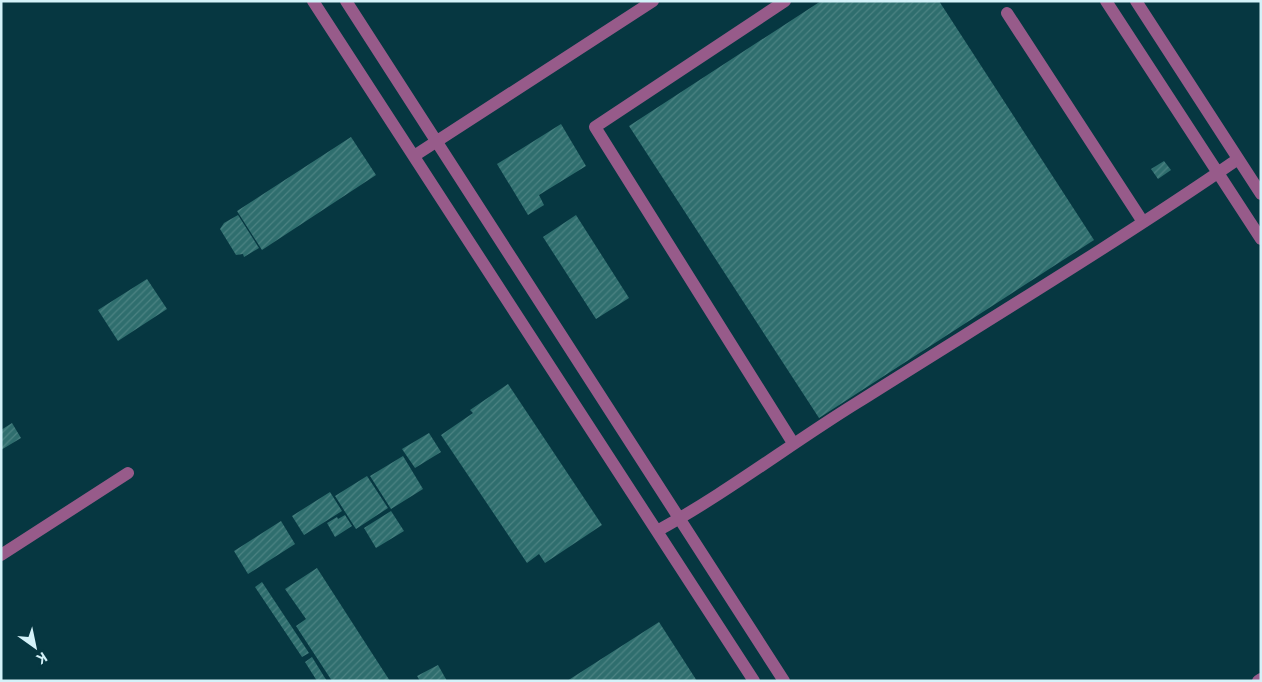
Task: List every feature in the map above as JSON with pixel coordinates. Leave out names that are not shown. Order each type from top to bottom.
[{"type":"lane","points":[[313,1],[754,681]]},
{"type":"lane","points":[[346,1],[435,143],[681,518],[784,681]]},
{"type":"lane","points":[[414,156],[653,1]]},
{"type":"lane","points":[[785,1],[595,127],[793,443]]},
{"type":"lane","points":[[1106,1],[1261,238]]},
{"type":"lane","points":[[1136,1],[1261,194]]},
{"type":"lane","points":[[1007,13],[1144,222]]},
{"type":"lane","points":[[657,531],[681,518],[793,443],[1144,222],[1238,159]]},
{"type":"lane","points":[[1,555],[128,473]]},
{"type":"building","points":[[821,1],[939,1],[1094,240],[819,418],[629,126]]},
{"type":"building","points":[[561,124],[586,166],[539,195],[544,205],[528,215],[497,164]]},
{"type":"building","points":[[351,137],[376,175],[262,250],[237,211]]},
{"type":"building","points":[[1164,161],[1171,170],[1158,179],[1151,169]]},
{"type":"building","points":[[238,215],[259,248],[244,257],[243,254],[236,255],[220,229],[224,223]]},
{"type":"building","points":[[576,215],[629,298],[596,319],[543,237]]},
{"type":"building","points":[[147,279],[167,309],[118,341],[98,310]]},
{"type":"building","points":[[508,384],[602,525],[545,563],[539,554],[527,563],[441,435],[473,413],[470,410]]},
{"type":"building","points":[[12,423],[21,438],[1,450],[1,430]]},
{"type":"building","points":[[429,433],[441,452],[415,468],[402,449]]},
{"type":"building","points":[[403,456],[423,489],[391,509],[370,476]]},
{"type":"building","points":[[367,476],[388,508],[356,529],[335,496]]},
{"type":"building","points":[[330,492],[342,511],[304,535],[292,516]]},
{"type":"building","points":[[391,511],[404,531],[376,548],[364,528]]},
{"type":"building","points":[[345,515],[352,526],[335,537],[327,523]]},
{"type":"building","points":[[281,521],[295,544],[248,574],[234,551]]},
{"type":"building","points":[[317,568],[390,681],[332,681],[296,626],[306,619],[285,589]]},
{"type":"building","points":[[262,582],[309,653],[302,657],[255,587]]},
{"type":"building","points":[[659,622],[697,681],[567,681]]},
{"type":"building","points":[[312,657],[327,681],[317,681],[305,662]]},
{"type":"building","points":[[438,665],[447,681],[420,681],[417,676]]}]
